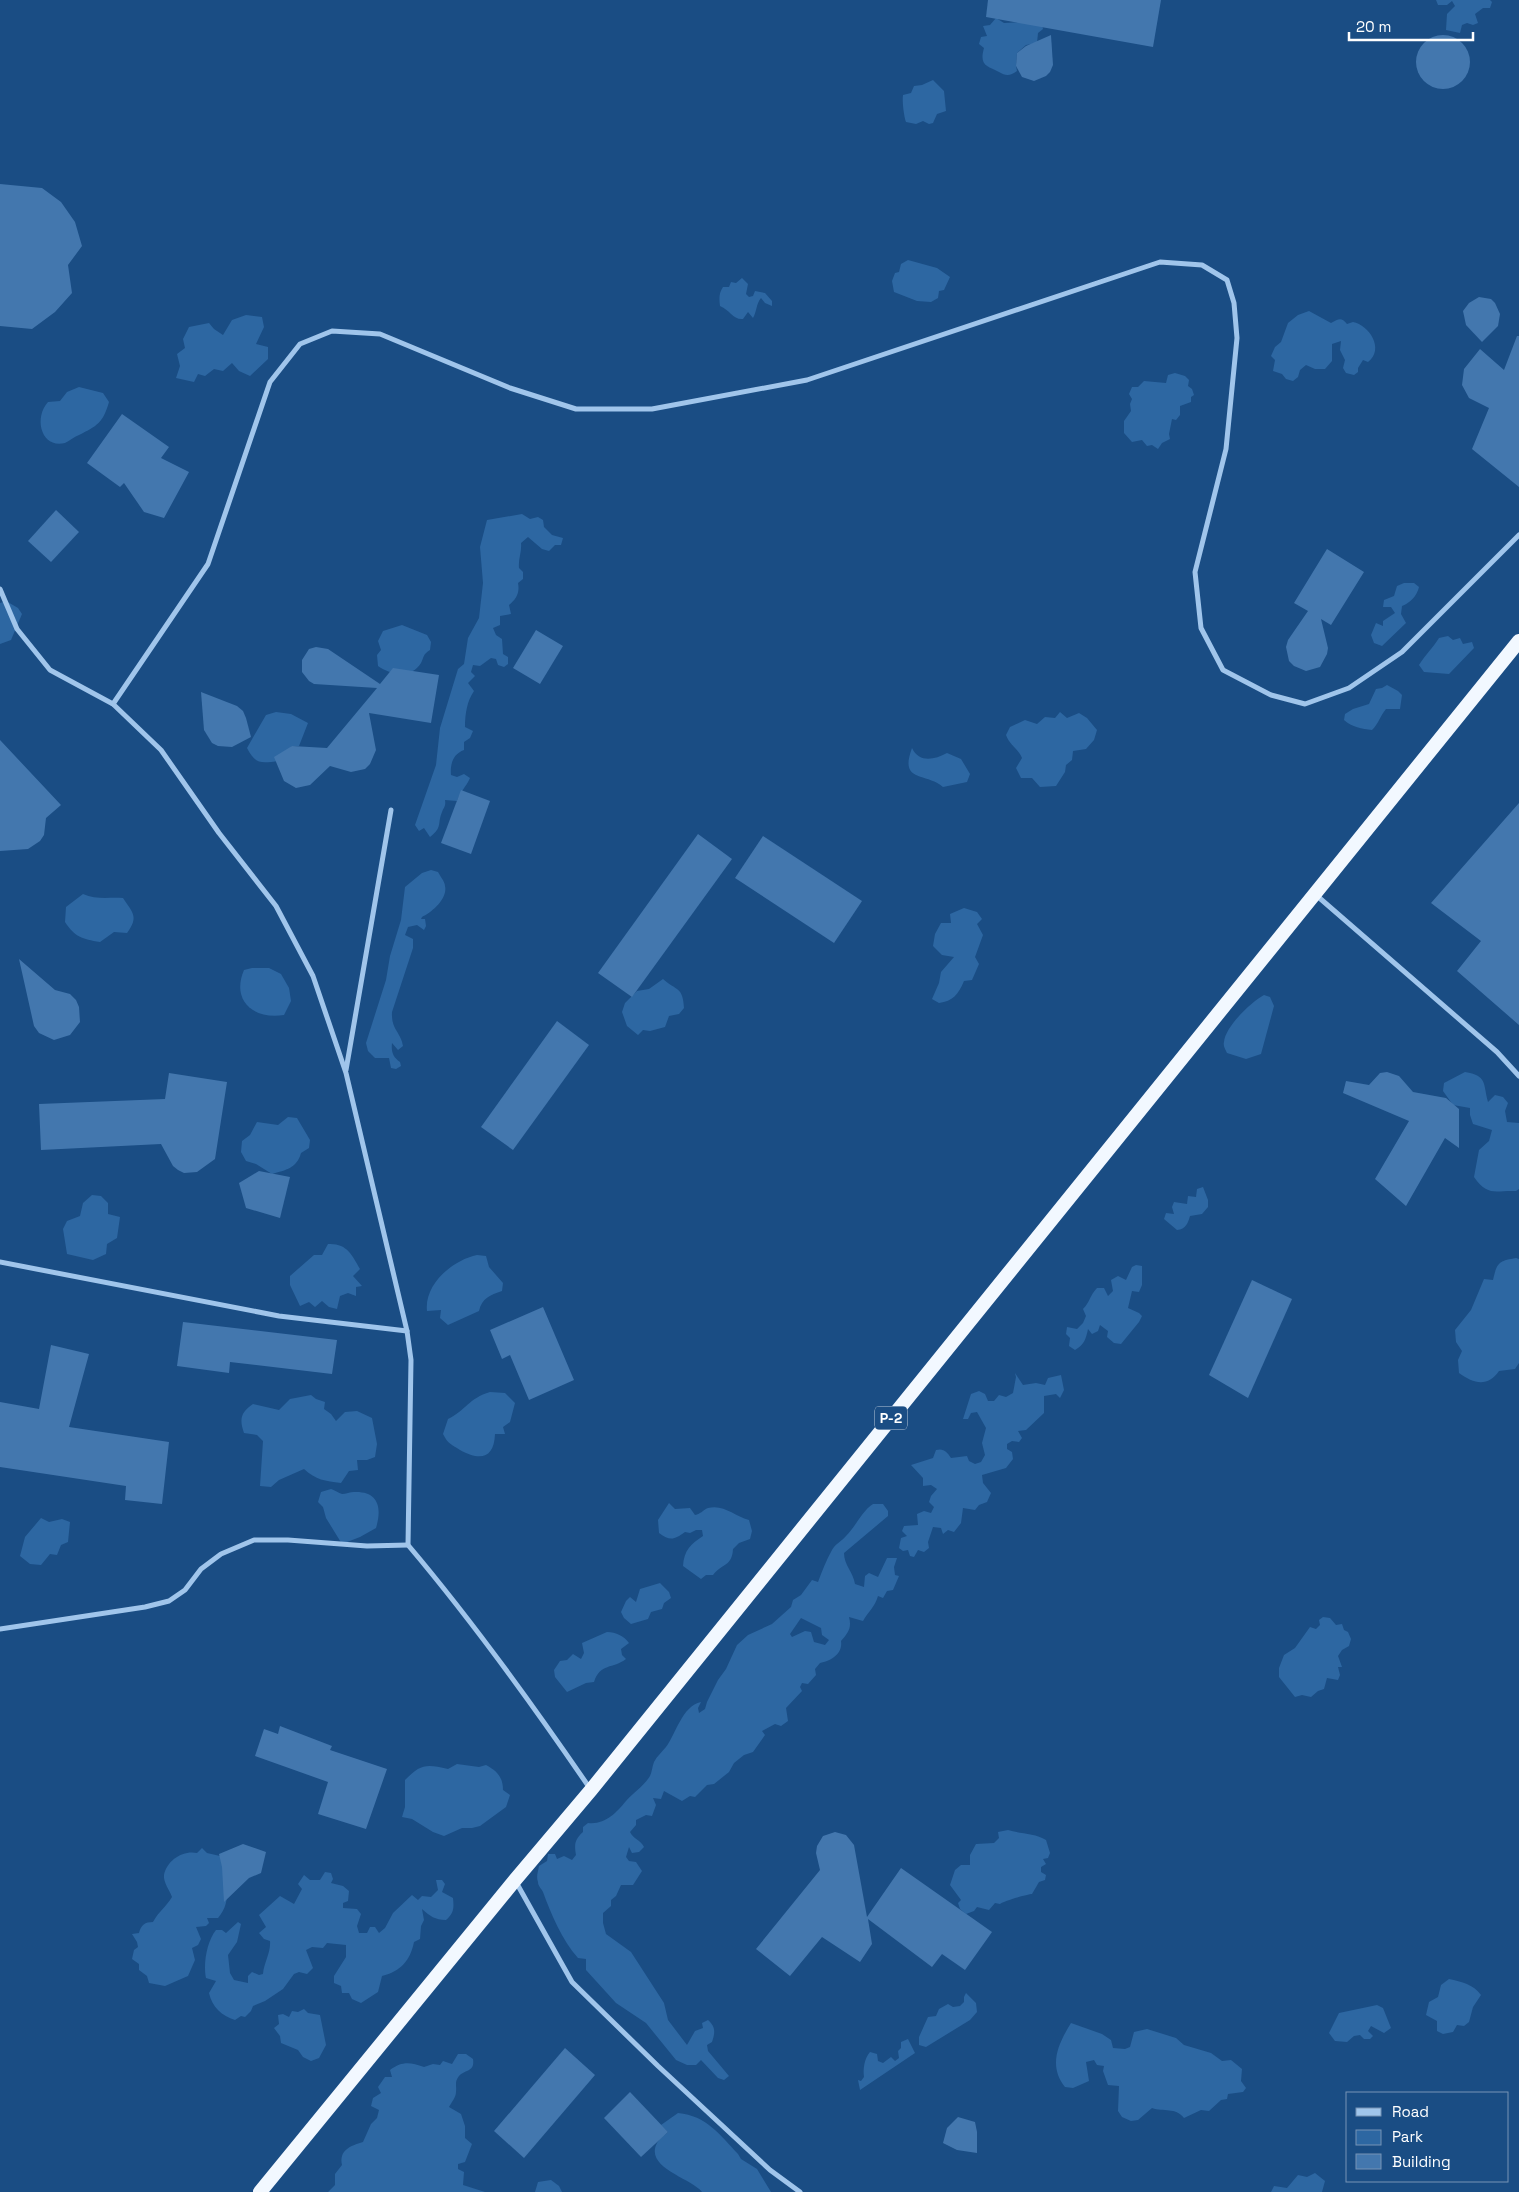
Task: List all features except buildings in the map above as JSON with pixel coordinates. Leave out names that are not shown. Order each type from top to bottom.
[{"type":"highway","name":"P-2","points":[[260,2192],[514,1880],[591,1790],[1519,641]]},
{"type":"street","points":[[113,704],[208,564],[270,382],[300,344],[332,331],[380,334],[510,388],[576,410],[652,409],[807,380],[1160,262],[1202,265],[1227,280],[1234,303],[1237,338],[1226,449],[1195,572],[1201,628],[1223,670],[1270,695],[1305,704],[1349,688],[1402,652],[1519,535]]},
{"type":"street","points":[[0,589],[17,629],[50,670],[113,704],[161,750],[220,833],[276,906],[313,976],[346,1073],[407,1331],[411,1360],[408,1545],[498,1657],[591,1790]]},
{"type":"street","points":[[346,1073],[391,810]]},
{"type":"street","points":[[1314,894],[1498,1052],[1519,1076]]},
{"type":"street","points":[[0,1262],[279,1316],[407,1331]]},
{"type":"street","points":[[0,1628],[146,1607],[169,1601],[185,1590],[201,1569],[221,1554],[254,1540],[288,1540],[367,1546],[408,1545]]},
{"type":"street","points":[[514,1880],[572,1982],[658,2066],[770,2170],[800,2192]]},
{"type":"green space","points":[[1436,0],[1490,0],[1492,2],[1490,8],[1483,8],[1475,14],[1478,23],[1462,25],[1460,33],[1446,30],[1447,14],[1455,6],[1452,1],[1447,5],[1438,5]]},
{"type":"green space","points":[[996,18],[1004,23],[1041,21],[1043,29],[1038,33],[1037,43],[1026,45],[1017,53],[1017,71],[1010,75],[988,67],[983,62],[984,48],[979,44],[981,37],[987,36],[983,26],[990,25]]},
{"type":"green space","points":[[933,80],[944,91],[946,111],[937,114],[933,123],[929,124],[923,121],[916,124],[906,122],[903,109],[903,95],[911,93],[914,86]]},
{"type":"green space","points":[[908,260],[937,268],[950,277],[944,290],[939,291],[938,298],[931,302],[917,301],[894,292],[892,281],[895,273],[899,272],[901,264]]},
{"type":"green space","points":[[742,278],[748,284],[746,294],[749,297],[753,296],[755,291],[765,293],[772,301],[772,306],[765,303],[761,298],[753,318],[748,312],[743,319],[737,318],[720,306],[720,296],[723,287],[729,287],[731,282],[736,283]]},
{"type":"green space","points":[[1309,311],[1331,323],[1343,320],[1347,324],[1353,322],[1359,324],[1373,338],[1375,351],[1373,357],[1368,362],[1363,360],[1358,368],[1358,372],[1354,375],[1346,373],[1343,368],[1345,360],[1340,350],[1341,341],[1332,344],[1332,361],[1325,369],[1315,369],[1306,365],[1300,370],[1298,377],[1293,381],[1273,371],[1275,360],[1271,356],[1275,347],[1281,342],[1288,323],[1298,315]]},
{"type":"green space","points":[[246,315],[262,317],[264,327],[256,344],[268,347],[268,359],[250,376],[239,371],[232,363],[223,371],[214,369],[205,376],[198,374],[194,382],[176,378],[180,366],[177,354],[185,348],[183,339],[189,327],[209,323],[223,335],[232,320]]},
{"type":"green space","points":[[1175,373],[1185,376],[1189,380],[1188,386],[1192,389],[1194,395],[1191,397],[1191,402],[1180,406],[1180,415],[1176,420],[1172,419],[1170,439],[1162,443],[1158,449],[1152,445],[1147,446],[1142,440],[1132,442],[1124,433],[1124,421],[1131,411],[1130,404],[1132,399],[1129,394],[1132,387],[1138,387],[1144,381],[1166,383],[1168,375]]},
{"type":"green space","points":[[79,387],[103,393],[109,402],[102,419],[95,426],[65,443],[57,444],[51,442],[42,431],[41,416],[43,409],[48,402],[60,401],[67,392]]},
{"type":"green space","points":[[522,514],[530,519],[538,517],[543,520],[544,527],[552,535],[563,538],[561,545],[555,545],[549,551],[542,549],[528,537],[521,543],[519,568],[523,572],[523,579],[518,583],[517,596],[509,605],[511,614],[500,616],[500,625],[493,628],[496,635],[502,639],[503,654],[508,657],[508,664],[504,667],[498,665],[496,659],[491,658],[480,666],[473,665],[471,672],[475,676],[468,683],[474,691],[467,708],[465,727],[473,731],[470,738],[464,742],[464,750],[457,754],[453,760],[451,771],[451,775],[457,777],[464,774],[470,778],[457,801],[445,800],[438,828],[430,837],[424,828],[419,831],[415,825],[436,765],[440,728],[458,669],[464,664],[468,638],[479,618],[483,583],[480,547],[487,520]]},
{"type":"green space","points":[[1404,583],[1414,583],[1419,587],[1413,599],[1402,606],[1401,614],[1406,623],[1382,646],[1374,643],[1371,635],[1376,623],[1383,626],[1383,621],[1395,613],[1391,607],[1383,607],[1384,600],[1394,596],[1397,586]]},
{"type":"green space","points":[[6,601],[18,608],[22,614],[11,640],[0,644],[0,603]]},
{"type":"green space","points":[[402,625],[427,635],[431,642],[430,650],[425,654],[417,668],[401,674],[389,672],[378,666],[377,655],[381,650],[378,641],[383,631]]},
{"type":"green space","points":[[1448,636],[1453,640],[1460,638],[1463,644],[1472,642],[1474,648],[1449,674],[1424,672],[1419,665],[1421,661],[1439,638]]},
{"type":"green space","points":[[1387,685],[1402,695],[1400,709],[1386,709],[1372,730],[1357,727],[1344,720],[1345,714],[1353,709],[1369,704],[1376,689]]},
{"type":"green space","points":[[276,712],[291,714],[308,723],[299,746],[292,746],[279,761],[260,762],[253,757],[247,748],[266,715]]},
{"type":"green space","points":[[1060,712],[1067,718],[1079,713],[1087,718],[1097,730],[1094,740],[1086,749],[1073,751],[1072,760],[1066,765],[1065,772],[1056,786],[1040,787],[1032,778],[1021,778],[1016,768],[1022,758],[1006,735],[1010,727],[1025,720],[1037,724],[1045,717],[1055,718]]},
{"type":"green space","points":[[912,748],[919,756],[927,759],[947,753],[961,759],[970,774],[967,782],[943,787],[936,782],[911,772],[909,759]]},
{"type":"green space","points":[[431,870],[438,872],[444,883],[445,891],[438,905],[422,917],[421,919],[425,919],[426,926],[424,930],[417,925],[408,927],[405,935],[413,939],[413,948],[392,1012],[393,1023],[403,1046],[398,1050],[392,1043],[393,1054],[401,1066],[396,1069],[391,1068],[389,1058],[375,1058],[368,1051],[366,1043],[386,980],[390,956],[401,920],[405,887],[422,873]]},
{"type":"green space","points":[[83,894],[98,898],[123,898],[133,915],[134,919],[131,928],[127,933],[114,932],[100,942],[76,934],[65,922],[66,907]]},
{"type":"green space","points":[[964,908],[977,912],[982,919],[977,924],[983,935],[975,957],[979,964],[972,980],[964,981],[960,990],[954,996],[948,1001],[939,1003],[932,999],[939,983],[941,972],[954,957],[942,955],[933,946],[935,934],[941,923],[951,923],[950,914]]},
{"type":"green space","points":[[269,968],[281,974],[289,988],[291,1001],[284,1015],[273,1016],[254,1011],[243,999],[240,990],[244,970]]},
{"type":"green space","points":[[663,979],[680,992],[684,1008],[679,1014],[669,1016],[665,1027],[650,1031],[643,1030],[638,1035],[627,1026],[622,1012],[625,1003],[637,991],[649,989]]},
{"type":"green space","points":[[1264,995],[1270,997],[1274,1006],[1261,1054],[1246,1059],[1227,1053],[1224,1043],[1229,1029],[1252,1003]]},
{"type":"green space","points":[[1465,1072],[1481,1078],[1488,1102],[1495,1095],[1503,1097],[1508,1103],[1505,1111],[1507,1122],[1519,1123],[1519,1189],[1516,1191],[1488,1190],[1474,1177],[1479,1150],[1489,1141],[1492,1130],[1473,1124],[1470,1108],[1453,1105],[1443,1091],[1444,1083]]},
{"type":"green space","points":[[288,1117],[297,1118],[310,1140],[309,1148],[301,1153],[297,1162],[286,1170],[272,1174],[256,1164],[246,1161],[241,1152],[242,1141],[250,1135],[257,1122],[278,1125]]},
{"type":"green space","points":[[1203,1187],[1208,1200],[1208,1207],[1202,1214],[1190,1216],[1185,1227],[1177,1230],[1164,1219],[1166,1213],[1174,1214],[1172,1207],[1174,1202],[1187,1204],[1188,1196],[1196,1197],[1197,1189]]},
{"type":"green space","points":[[92,1195],[101,1196],[108,1203],[108,1214],[120,1217],[117,1238],[107,1244],[106,1254],[93,1260],[67,1254],[63,1229],[67,1221],[80,1216],[83,1203]]},
{"type":"green space","points":[[328,1244],[335,1244],[348,1251],[360,1269],[353,1276],[362,1286],[356,1287],[356,1296],[348,1293],[340,1296],[337,1309],[329,1307],[322,1301],[315,1307],[309,1302],[300,1306],[290,1285],[290,1276],[314,1255],[322,1255]]},
{"type":"green space","points":[[477,1255],[486,1256],[489,1267],[503,1283],[502,1291],[487,1298],[482,1303],[479,1311],[448,1325],[440,1318],[441,1310],[427,1311],[427,1301],[430,1292],[435,1283],[450,1268],[459,1262]]},
{"type":"green space","points":[[1519,1259],[1519,1363],[1515,1369],[1499,1371],[1490,1380],[1485,1382],[1470,1380],[1459,1373],[1458,1360],[1462,1351],[1456,1342],[1455,1330],[1471,1310],[1484,1279],[1493,1280],[1499,1264],[1505,1260]]},
{"type":"green space","points":[[1136,1265],[1142,1266],[1142,1285],[1139,1292],[1132,1291],[1128,1308],[1142,1316],[1121,1344],[1114,1343],[1107,1337],[1108,1331],[1100,1325],[1098,1331],[1092,1334],[1088,1329],[1081,1346],[1075,1350],[1069,1346],[1070,1338],[1066,1334],[1067,1327],[1077,1329],[1083,1323],[1086,1316],[1083,1309],[1097,1288],[1104,1288],[1108,1296],[1113,1291],[1111,1280],[1118,1276],[1126,1280],[1132,1267]]},
{"type":"green space","points":[[1015,1373],[1023,1385],[1036,1383],[1045,1385],[1048,1378],[1061,1375],[1064,1390],[1060,1398],[1056,1394],[1044,1396],[1044,1413],[1026,1430],[1018,1431],[1022,1438],[1019,1442],[1012,1441],[1007,1444],[1007,1449],[1012,1452],[1013,1459],[1006,1468],[982,1475],[983,1483],[991,1493],[987,1502],[979,1505],[975,1510],[963,1508],[961,1523],[954,1532],[948,1530],[943,1534],[941,1528],[933,1527],[928,1542],[929,1548],[924,1552],[918,1550],[914,1557],[910,1556],[908,1550],[903,1551],[899,1548],[901,1538],[907,1536],[902,1531],[904,1526],[918,1525],[917,1514],[924,1511],[931,1513],[934,1507],[929,1502],[937,1489],[931,1485],[923,1486],[923,1478],[911,1465],[933,1458],[936,1450],[945,1451],[951,1458],[967,1456],[969,1461],[975,1464],[981,1462],[985,1455],[982,1443],[986,1428],[977,1412],[971,1413],[968,1419],[963,1419],[971,1394],[979,1391],[985,1394],[988,1401],[994,1401],[999,1395],[1006,1397],[1013,1393]]},
{"type":"green space","points":[[490,1392],[505,1393],[515,1403],[510,1422],[503,1427],[505,1434],[495,1434],[492,1449],[485,1456],[474,1456],[452,1445],[443,1434],[448,1419],[472,1401]]},
{"type":"green space","points":[[311,1395],[325,1402],[324,1409],[336,1421],[345,1412],[357,1411],[372,1418],[377,1444],[375,1457],[367,1460],[357,1460],[358,1470],[349,1471],[341,1483],[330,1482],[313,1476],[304,1469],[279,1480],[271,1487],[260,1486],[263,1441],[257,1435],[244,1433],[242,1416],[253,1404],[279,1410],[290,1399]]},
{"type":"green space","points":[[331,1489],[342,1494],[362,1492],[374,1498],[377,1502],[379,1514],[376,1528],[342,1544],[326,1518],[323,1507],[318,1502],[321,1492]]},
{"type":"green space","points":[[669,1503],[675,1509],[690,1508],[695,1515],[714,1507],[729,1511],[749,1520],[752,1531],[750,1539],[739,1543],[733,1549],[729,1562],[713,1575],[706,1575],[701,1579],[683,1566],[689,1548],[703,1536],[702,1530],[690,1533],[685,1532],[678,1537],[672,1538],[659,1533],[658,1520]]},
{"type":"green space","points":[[873,1504],[883,1504],[888,1511],[888,1516],[844,1553],[845,1561],[855,1584],[864,1587],[865,1576],[869,1573],[878,1577],[887,1558],[897,1558],[894,1567],[895,1575],[899,1576],[893,1590],[887,1591],[883,1598],[878,1596],[863,1621],[849,1617],[850,1627],[841,1641],[838,1653],[832,1659],[820,1663],[815,1669],[816,1675],[808,1684],[802,1683],[800,1687],[802,1691],[786,1708],[788,1721],[781,1726],[775,1724],[762,1731],[765,1735],[753,1752],[744,1755],[734,1763],[729,1772],[714,1784],[707,1785],[695,1797],[690,1796],[682,1801],[664,1791],[661,1799],[653,1798],[656,1805],[652,1816],[646,1815],[636,1820],[636,1825],[630,1832],[644,1847],[639,1852],[632,1853],[629,1847],[626,1857],[629,1861],[636,1862],[642,1871],[633,1885],[621,1885],[616,1896],[611,1900],[611,1906],[603,1913],[606,1934],[631,1952],[664,2003],[668,2020],[687,2045],[695,2031],[703,2028],[702,2023],[708,2020],[711,2023],[714,2033],[712,2042],[707,2045],[708,2051],[729,2076],[724,2080],[718,2078],[701,2060],[696,2065],[687,2065],[676,2060],[646,2023],[616,2003],[586,1970],[586,1959],[578,1958],[572,1951],[553,1918],[538,1883],[539,1866],[547,1861],[548,1854],[555,1854],[557,1859],[564,1856],[572,1860],[576,1855],[576,1842],[583,1832],[583,1827],[588,1823],[600,1822],[610,1817],[645,1783],[650,1776],[655,1760],[670,1741],[684,1715],[694,1705],[701,1702],[698,1708],[699,1713],[705,1709],[737,1645],[748,1635],[772,1624],[791,1607],[793,1600],[801,1595],[812,1580],[818,1582],[833,1548],[850,1532]],"holes":[[[801,1618],[821,1628],[822,1635],[829,1640],[825,1645],[814,1642],[811,1632],[805,1631],[792,1637],[790,1634]]]},
{"type":"green space","points":[[41,1518],[49,1522],[62,1519],[70,1522],[68,1542],[61,1545],[57,1555],[50,1554],[41,1565],[30,1564],[20,1556],[25,1537]]},
{"type":"green space","points":[[660,1583],[669,1592],[671,1598],[664,1603],[662,1609],[651,1612],[648,1619],[631,1624],[624,1618],[621,1612],[626,1601],[630,1597],[636,1602],[640,1589]]},
{"type":"green space","points":[[1323,1617],[1330,1618],[1336,1625],[1342,1624],[1351,1639],[1349,1646],[1342,1650],[1338,1656],[1342,1667],[1338,1667],[1340,1675],[1338,1680],[1327,1678],[1324,1689],[1311,1697],[1302,1695],[1295,1697],[1279,1677],[1279,1668],[1284,1655],[1295,1648],[1310,1627],[1316,1629],[1320,1625],[1319,1620]]},
{"type":"green space","points":[[607,1632],[620,1635],[629,1643],[621,1649],[622,1655],[626,1659],[603,1669],[594,1682],[586,1683],[567,1692],[555,1677],[554,1670],[560,1661],[567,1660],[573,1654],[581,1659],[584,1653],[582,1643]]},
{"type":"green space","points":[[457,1764],[479,1767],[486,1765],[496,1772],[501,1778],[503,1790],[510,1795],[506,1807],[480,1826],[462,1828],[444,1836],[433,1832],[412,1819],[402,1817],[405,1807],[405,1780],[420,1768],[434,1766],[448,1769]]},
{"type":"green space","points":[[1008,1830],[1037,1836],[1046,1840],[1050,1853],[1048,1858],[1043,1859],[1046,1864],[1041,1867],[1041,1872],[1046,1875],[1045,1880],[1039,1882],[1032,1894],[1000,1904],[995,1903],[989,1910],[977,1907],[974,1911],[966,1914],[960,1909],[958,1903],[961,1900],[950,1885],[955,1870],[961,1865],[970,1865],[970,1855],[976,1844],[994,1843],[999,1838],[998,1832]]},
{"type":"green space","points":[[202,1848],[207,1853],[220,1856],[227,1888],[226,1904],[218,1918],[207,1918],[209,1923],[206,1926],[196,1927],[201,1939],[198,1945],[192,1948],[195,1960],[188,1976],[165,1986],[149,1983],[147,1976],[139,1970],[139,1964],[132,1959],[134,1950],[138,1947],[132,1934],[139,1933],[144,1924],[153,1922],[172,1897],[164,1878],[168,1865],[176,1857],[186,1853],[197,1853]]},
{"type":"green space","points":[[325,1872],[331,1873],[333,1879],[331,1883],[343,1886],[349,1891],[348,1901],[343,1903],[343,1908],[357,1909],[361,1914],[357,1926],[359,1933],[367,1933],[370,1927],[375,1927],[379,1933],[385,1928],[393,1913],[412,1895],[418,1900],[422,1896],[431,1897],[438,1890],[436,1880],[442,1880],[445,1884],[442,1892],[453,1898],[453,1910],[446,1920],[433,1917],[422,1909],[424,1920],[421,1926],[420,1939],[414,1942],[407,1960],[399,1968],[382,1976],[378,1992],[361,2003],[352,1999],[349,1993],[342,1993],[341,1986],[334,1983],[334,1976],[346,1957],[346,1945],[327,1943],[323,1948],[312,1947],[306,1950],[313,1968],[307,1974],[299,1972],[294,1974],[283,1989],[265,2001],[253,2006],[245,2017],[241,2016],[235,2020],[226,2016],[212,2003],[209,1993],[216,1981],[206,1978],[205,1972],[208,1946],[216,1930],[222,1930],[226,1933],[238,1922],[241,1924],[237,1942],[228,1955],[230,1973],[234,1980],[248,1983],[248,1976],[252,1972],[259,1975],[263,1974],[269,1950],[270,1941],[264,1939],[259,1933],[266,1927],[259,1915],[280,1896],[294,1904],[302,1889],[298,1884],[304,1875],[310,1880],[320,1880]]},
{"type":"green space","points":[[1449,1979],[1471,1986],[1481,1995],[1473,2007],[1469,2022],[1464,2026],[1457,2025],[1453,2032],[1443,2034],[1437,2031],[1437,2021],[1426,2015],[1429,2002],[1438,1997],[1441,1985]]},
{"type":"green space","points":[[966,1993],[976,2003],[977,2012],[970,2020],[926,2047],[919,2045],[919,2037],[928,2017],[936,2016],[939,2009],[948,2004],[953,2007],[960,2006],[964,2002]]},
{"type":"green space","points":[[1377,2005],[1383,2008],[1391,2028],[1384,2033],[1371,2026],[1368,2031],[1373,2036],[1370,2039],[1364,2039],[1360,2035],[1354,2036],[1347,2042],[1335,2041],[1329,2033],[1339,2013]]},
{"type":"green space","points":[[304,2009],[308,2013],[320,2015],[326,2045],[319,2058],[311,2061],[303,2057],[298,2050],[281,2043],[280,2036],[274,2028],[279,2024],[278,2015],[283,2014],[289,2017],[292,2011],[298,2012]]},
{"type":"green space","points":[[1071,2023],[1102,2034],[1111,2040],[1113,2048],[1125,2049],[1130,2047],[1134,2032],[1147,2029],[1176,2038],[1184,2045],[1211,2053],[1222,2061],[1231,2060],[1242,2069],[1241,2081],[1246,2088],[1243,2092],[1228,2094],[1227,2099],[1221,2100],[1209,2111],[1201,2110],[1184,2118],[1177,2112],[1152,2108],[1138,2120],[1131,2121],[1122,2117],[1118,2111],[1119,2086],[1108,2085],[1103,2071],[1104,2066],[1097,2065],[1094,2060],[1086,2062],[1089,2081],[1073,2088],[1065,2087],[1060,2079],[1056,2063],[1057,2055],[1062,2039]]},
{"type":"green space","points":[[908,2039],[915,2053],[860,2090],[858,2080],[861,2081],[864,2077],[864,2064],[870,2052],[877,2054],[878,2061],[883,2063],[891,2057],[895,2061],[899,2058],[898,2051],[901,2048],[901,2042]]},
{"type":"green space","points":[[458,2054],[466,2054],[473,2059],[473,2066],[457,2078],[456,2094],[449,2107],[461,2114],[465,2126],[465,2138],[472,2144],[465,2162],[458,2164],[458,2169],[464,2172],[463,2185],[485,2192],[328,2192],[335,2185],[335,2174],[342,2165],[344,2152],[346,2149],[363,2142],[371,2124],[377,2118],[379,2110],[371,2106],[373,2098],[381,2093],[378,2087],[385,2077],[392,2077],[390,2070],[406,2063],[424,2067],[433,2064],[440,2065],[443,2061],[452,2064]]},
{"type":"green space","points":[[678,2113],[697,2118],[712,2127],[741,2159],[757,2169],[771,2192],[702,2192],[663,2166],[657,2159],[655,2152],[657,2143],[668,2132],[661,2125]]},
{"type":"green space","points":[[1315,2173],[1325,2181],[1322,2192],[1271,2192],[1274,2186],[1287,2188],[1298,2175],[1307,2177]]},
{"type":"green space","points":[[551,2180],[559,2186],[562,2192],[535,2192],[538,2182]]}]
